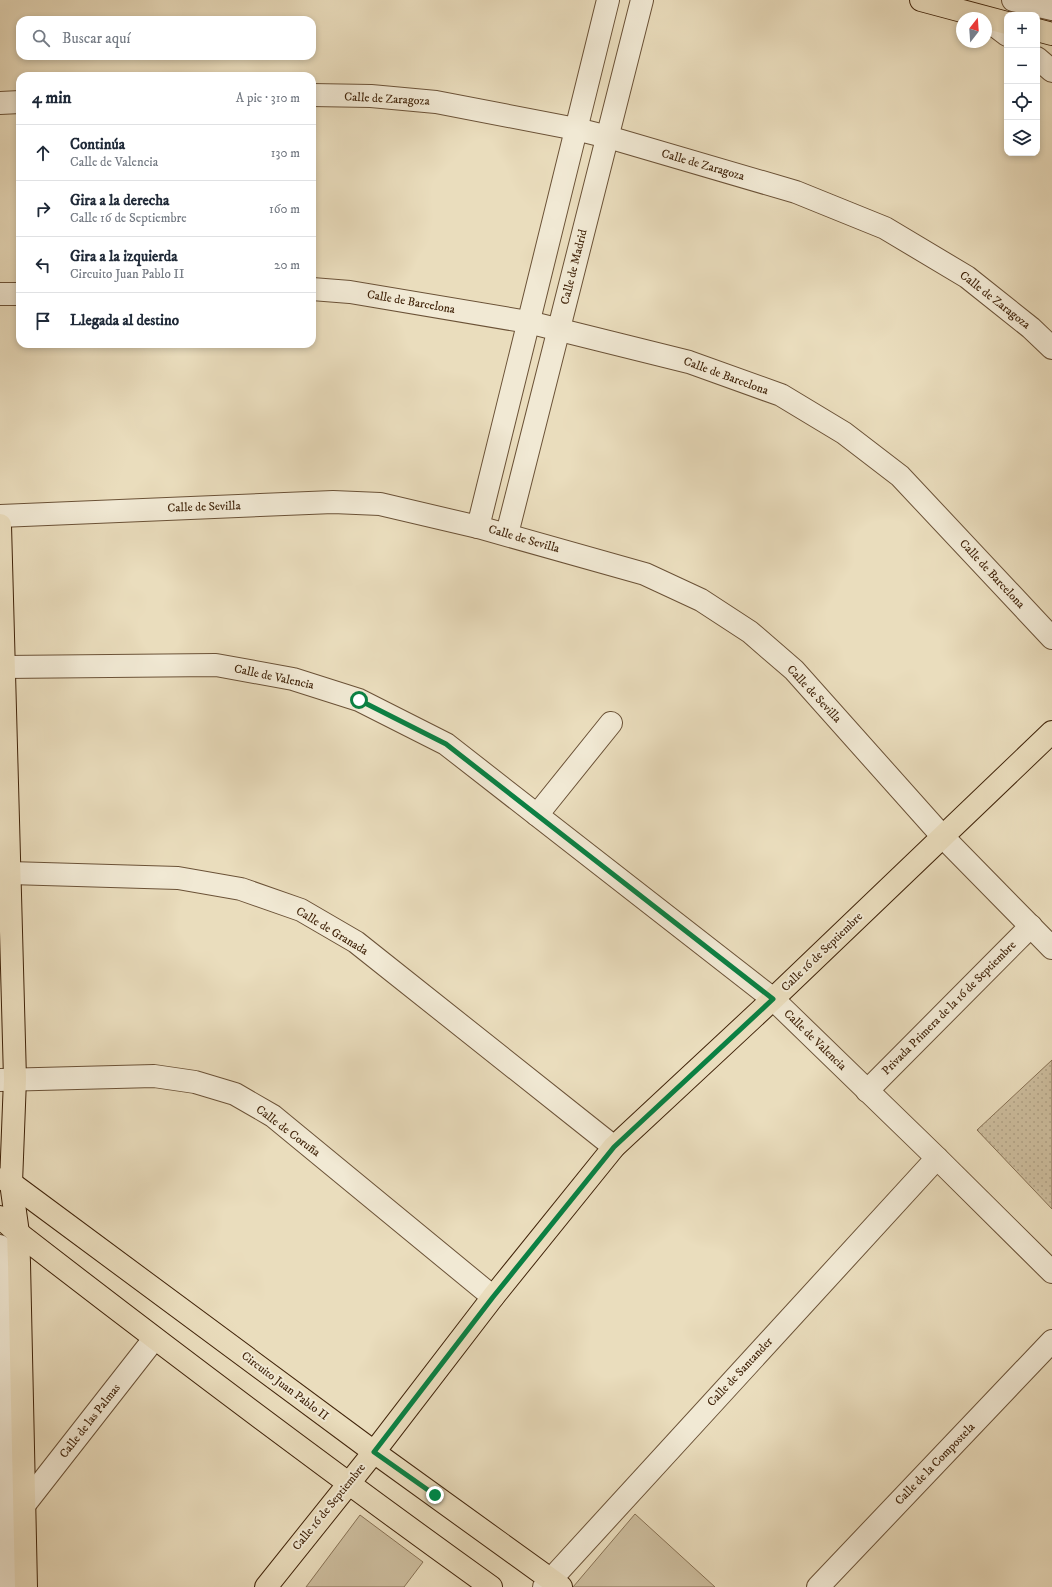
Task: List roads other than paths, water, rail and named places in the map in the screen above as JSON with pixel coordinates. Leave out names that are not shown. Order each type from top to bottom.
[{"type":"main road","points":[[921,0],[963,12]]},
{"type":"main road","points":[[992,20],[1004,22]]},
{"type":"main road","points":[[1040,31],[1052,34]]},
{"type":"main road","points":[[0,525],[8,1079],[4,1176],[18,1233],[26,1587]]},
{"type":"main road","name":"Calle 16 de Septiembre","points":[[266,1587],[374,1452],[493,1297],[614,1147],[773,999],[1052,732]]},
{"type":"main road","name":"Circuito Juan Pablo II","points":[[4,1176],[552,1584]]},
{"type":"main road","points":[[0,1217],[18,1233],[154,1339],[491,1587]]},
{"type":"street","points":[[478,526],[608,0]]},
{"type":"street","name":"Calle de Madrid","points":[[507,534],[642,0]]},
{"type":"street","points":[[1013,0],[1052,9]]},
{"type":"street","points":[[992,24],[1004,33]]},
{"type":"street","points":[[1040,61],[1052,72]]},
{"type":"street","name":"Calle de Zaragoza","points":[[316,96],[371,96],[436,102],[608,137],[796,192],[884,228],[967,277],[1031,328],[1052,348]]},
{"type":"street","points":[[0,103],[16,102]]},
{"type":"street","name":"Calle de Barcelona","points":[[316,289],[350,292],[528,322],[690,362],[781,395],[844,433],[900,476],[1052,638]]},
{"type":"street","points":[[0,294],[16,294]]},
{"type":"street","name":"Calle de Sevilla","points":[[0,516],[334,502],[380,504],[478,526],[645,574],[701,600],[750,632],[794,670],[943,836],[1052,948]]},
{"type":"street","name":"Calle de Valencia","points":[[3,666],[216,665],[293,679],[359,700],[446,744],[773,999],[1052,1272]]},
{"type":"street","points":[[537,815],[611,723]]},
{"type":"street","name":"Calle de Granada","points":[[5,865],[178,878],[241,889],[301,910],[356,942],[614,1147]]},
{"type":"street","name":"Privada Primera de la 16 de Septiembre","points":[[867,1091],[1031,926]]},
{"type":"street","name":"Calle de Coruña","points":[[8,1079],[154,1076],[195,1082],[235,1094],[273,1116],[493,1297]]},
{"type":"street","name":"Calle de Santander","points":[[552,1584],[937,1158]]},
{"type":"street","points":[[0,1246],[2,1263],[6,1587]]},
{"type":"street","name":"Calle de las Palmas","points":[[25,1504],[154,1339]]},
{"type":"street","name":"Calle de la Compostela","points":[[818,1587],[1052,1341]]}]
